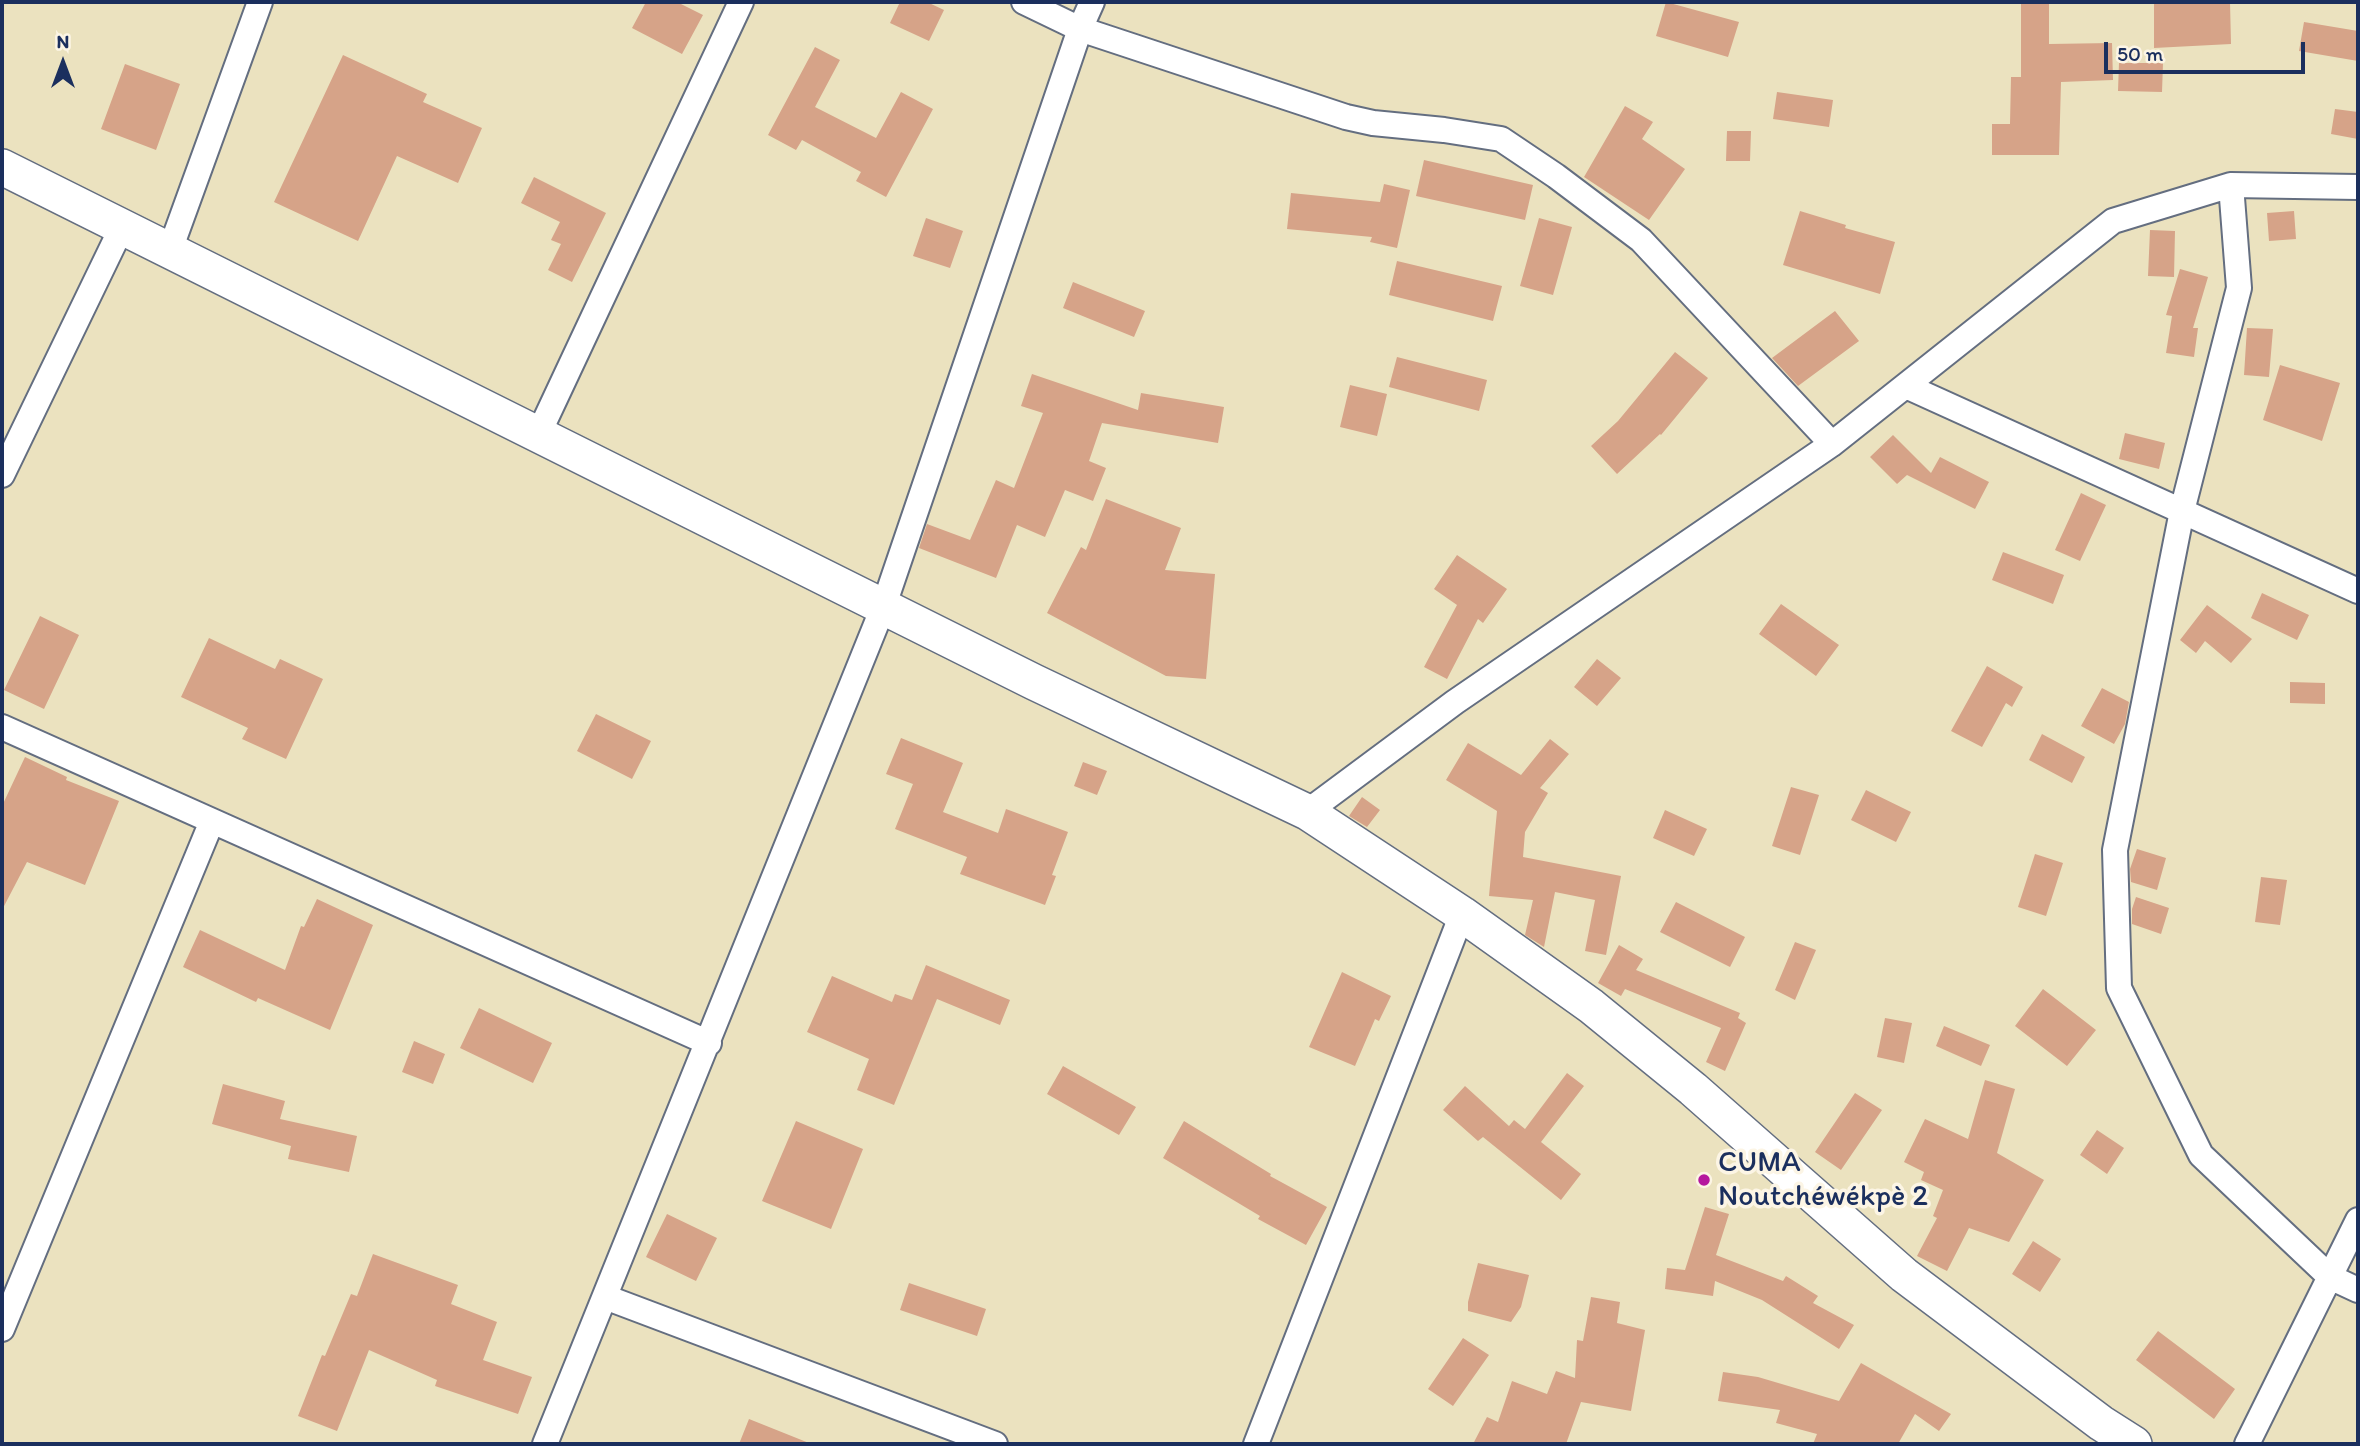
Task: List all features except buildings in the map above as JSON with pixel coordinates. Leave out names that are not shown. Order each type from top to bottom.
[{"type":"main road","points":[[2,167],[1034,681],[1307,813],[1462,914],[1591,1006],[1682,1081],[1903,1275],[2057,1391],[2134,1444]]},
{"type":"street","points":[[170,250],[260,2]]},
{"type":"street","points":[[539,433],[741,2]]},
{"type":"street","points":[[1024,2],[1080,29],[1346,117],[1373,123],[1501,139],[1556,176],[1640,240],[1832,444]]},
{"type":"street","points":[[545,1444],[884,605],[1091,2]]},
{"type":"street","points":[[1307,813],[1455,702],[1832,444],[2113,221],[2231,185],[2358,187]]},
{"type":"street","points":[[2231,185],[2239,288],[2182,511],[2115,850],[2119,988],[2201,1155],[2330,1277],[2358,1290]]},
{"type":"street","points":[[2,475],[122,226]]},
{"type":"street","points":[[1906,386],[2358,591]]},
{"type":"street","points":[[2,727],[709,1043]]},
{"type":"street","points":[[2,1329],[212,821]]},
{"type":"street","points":[[1255,1444],[1462,914]]},
{"type":"street","points":[[2247,1444],[2358,1220]]},
{"type":"street","points":[[605,1297],[995,1444]]},
{"type":"place","name":"CUMA Noutchéwékpè 2","points":[[1704,1180]]}]
